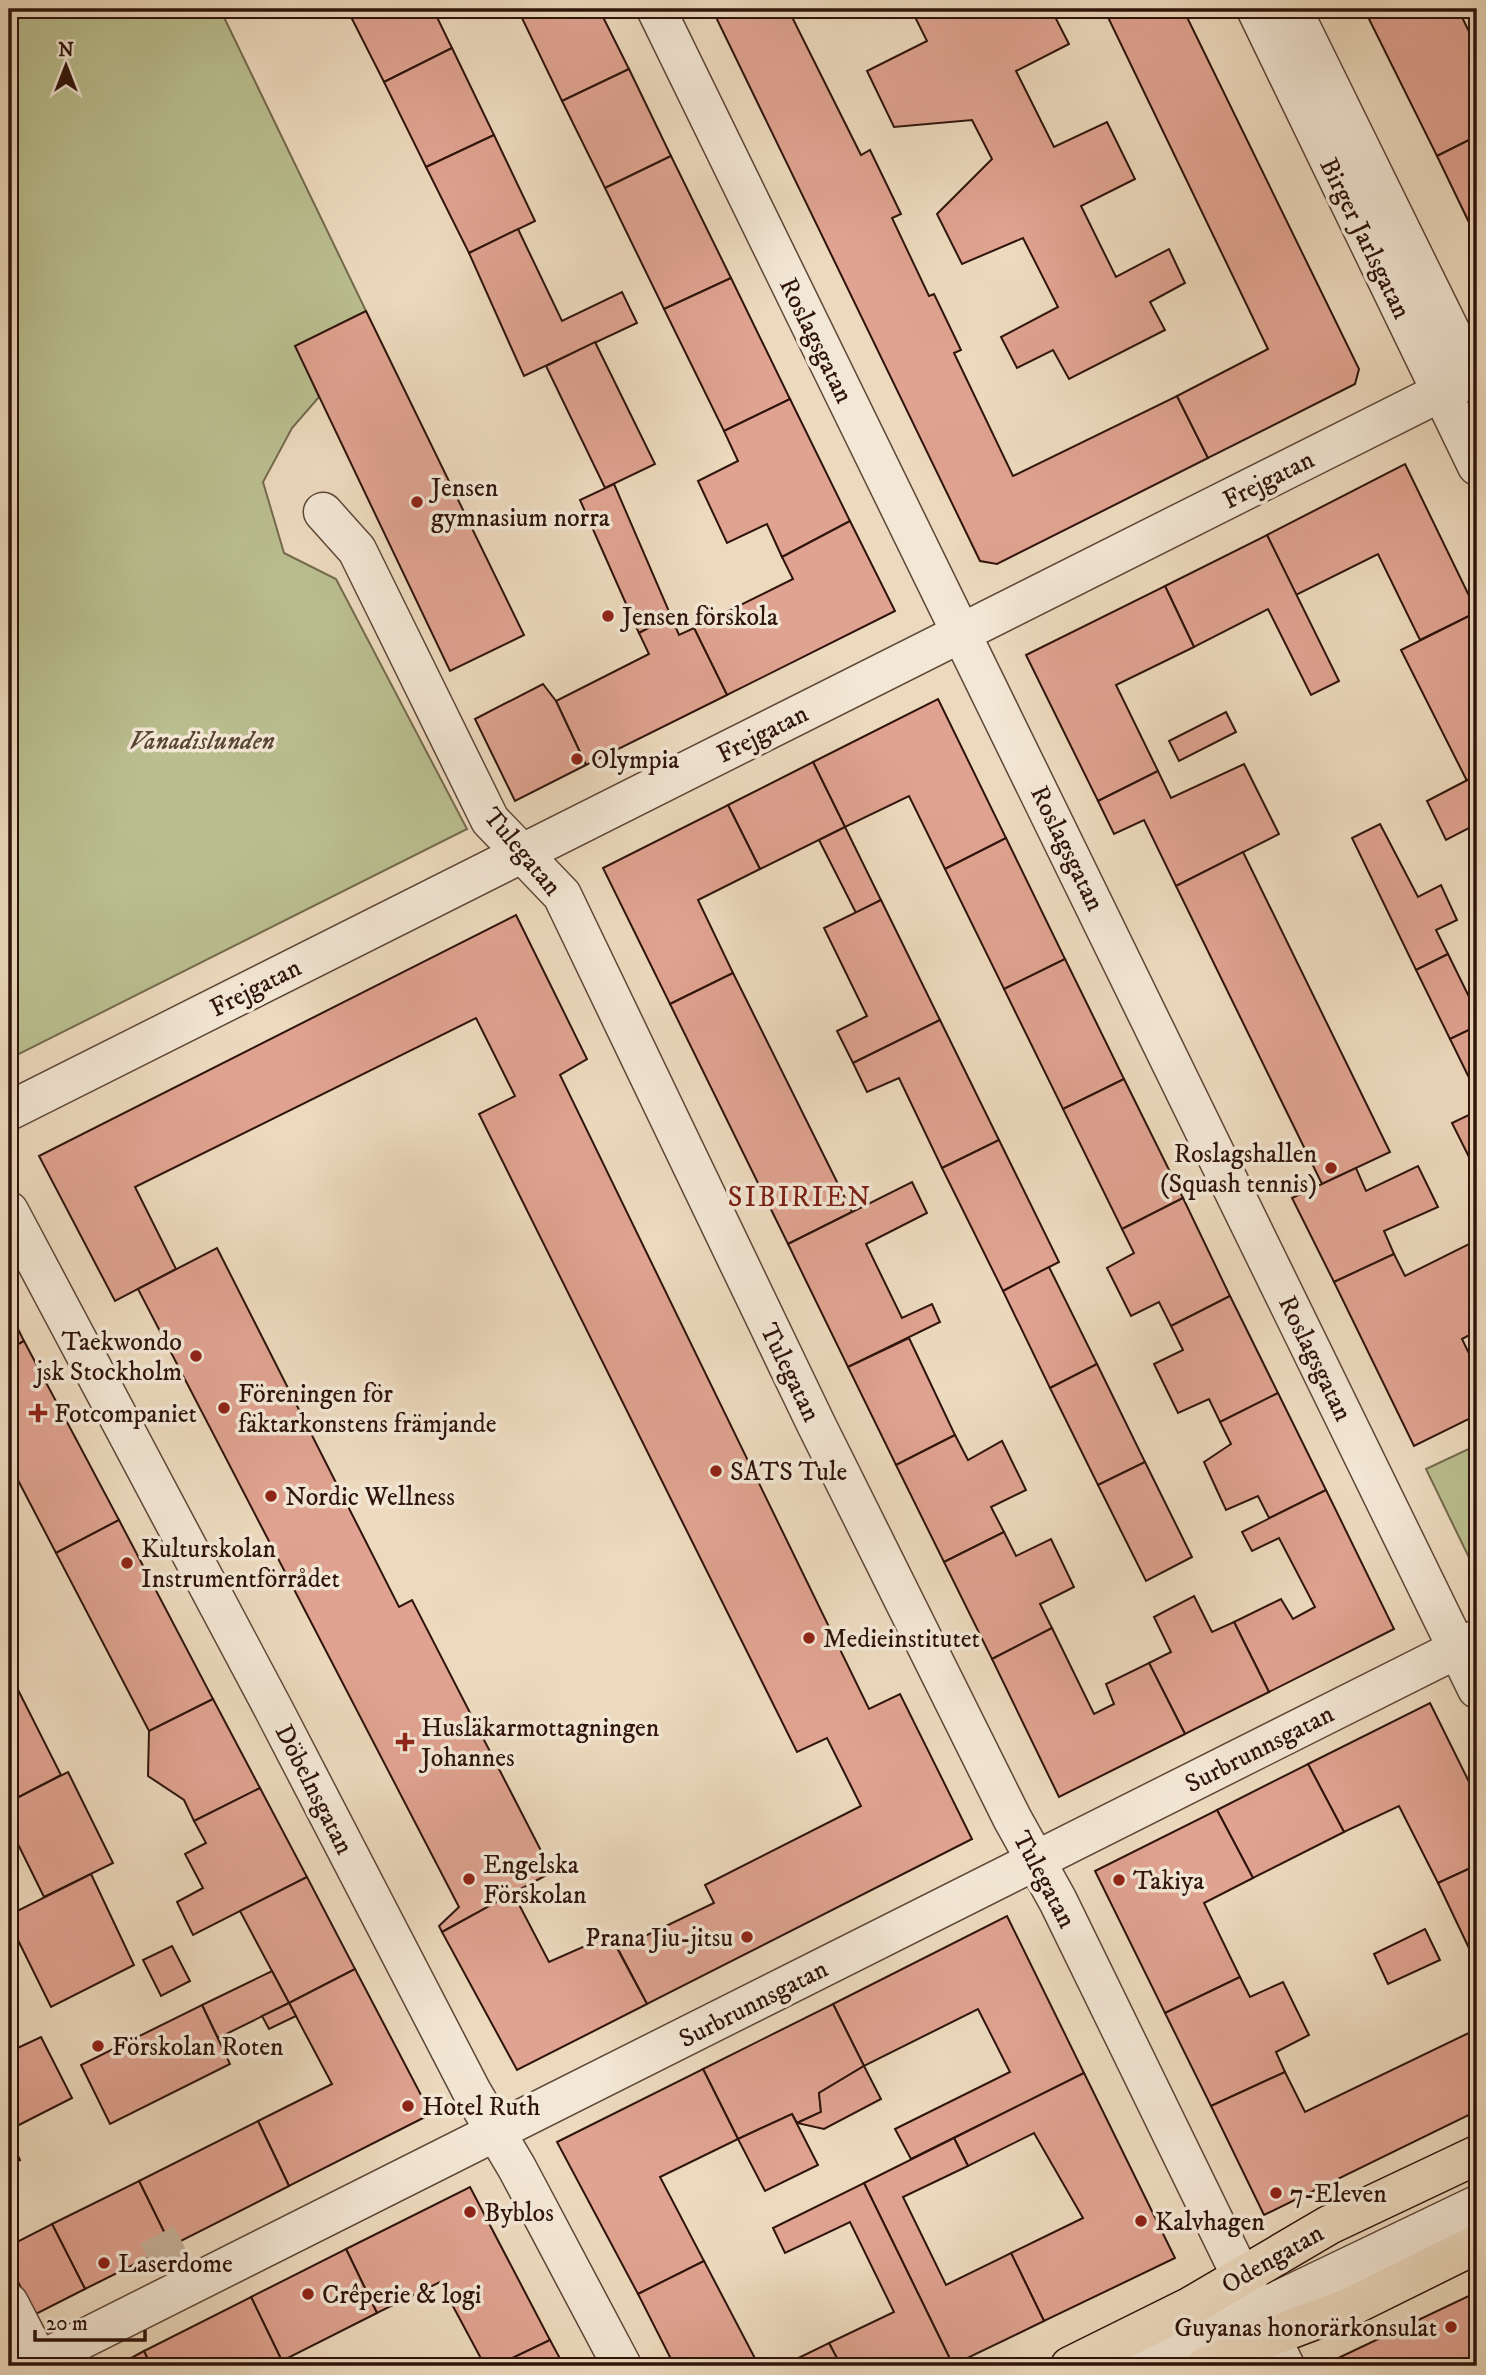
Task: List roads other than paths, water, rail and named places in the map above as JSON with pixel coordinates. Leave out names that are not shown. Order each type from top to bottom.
[{"type":"main road","name":"Odengatan","points":[[1070,2366],[1191,2306],[1329,2225],[1477,2155]]},
{"type":"main road","name":"Odengatan","points":[[1206,2366],[1350,2307],[1477,2244]]},
{"type":"street","name":"Roslagsgatan","points":[[656,9],[932,577],[964,633],[1467,1644],[1477,1689]]},
{"type":"street","name":"Birger Jarlsgatan","points":[[1256,9],[1467,382]]},
{"type":"street","name":"Birger Jarlsgatan","points":[[1292,9],[1467,382],[1477,466]]},
{"type":"street","name":"Frejgatan","points":[[9,1111],[1467,382]]},
{"type":"street","name":"Tulegatan","points":[[323,512],[357,550],[490,820],[562,895],[816,1424],[1271,2338]]},
{"type":"street","name":"Döbelnsgatan","points":[[9,1211],[494,2133],[517,2168],[622,2366]]},
{"type":"street","name":"Surbrunnsgatan","points":[[34,2364],[178,2275],[494,2133],[1467,1644]]},
{"type":"street","name":"Odengatan","points":[[1141,2366],[1271,2338],[1477,2205]]},
{"type":"street","points":[[9,2303],[34,2364]]},
{"type":"tunnel","points":[[157,2235],[171,2262]]},
{"type":"place","name":"Jensen gymnasium norra","points":[[417,502]]},
{"type":"place","name":"Jensen förskola","points":[[608,616]]},
{"type":"place","name":"Olympia","points":[[577,759]]},
{"type":"place","name":"Roslagshallen (Squash tennis)","points":[[1331,1168]]},
{"type":"place","name":"Taekwondo jsk Stockholm","points":[[196,1356]]},
{"type":"place","name":"Föreningen för fäktarkonstens främjande","points":[[224,1408]]},
{"type":"place","name":"Fotcompaniet","points":[[38,1413]]},
{"type":"place","name":"SATS Tule","points":[[716,1471]]},
{"type":"place","name":"Nordic Wellness","points":[[271,1496]]},
{"type":"place","name":"Kulturskolan Instrumentförrådet","points":[[127,1563]]},
{"type":"place","name":"Medieinstitutet","points":[[809,1638]]},
{"type":"place","name":"Husläkarmottagningen Johannes","points":[[405,1742]]},
{"type":"place","name":"Engelska Förskolan","points":[[469,1879]]},
{"type":"place","name":"Takiya","points":[[1119,1880]]},
{"type":"place","name":"Prana Jiu-jitsu","points":[[747,1937]]},
{"type":"place","name":"Förskolan Roten","points":[[98,2046]]},
{"type":"place","name":"Hotel Ruth","points":[[408,2106]]},
{"type":"place","name":"7-Eleven","points":[[1276,2193]]},
{"type":"place","name":"Byblos","points":[[470,2212]]},
{"type":"place","name":"Kalvhagen","points":[[1141,2221]]},
{"type":"place","name":"Laserdome","points":[[104,2263]]},
{"type":"place","name":"Crêperie & logi","points":[[308,2294]]},
{"type":"place","name":"Guyanas honorärkonsulat","points":[[1451,2327]]},
{"type":"district","name":"SIBIRIEN","points":[[800,1196]]},
{"type":"park label","name":"Vanadislunden","points":[[202,740]]}]
